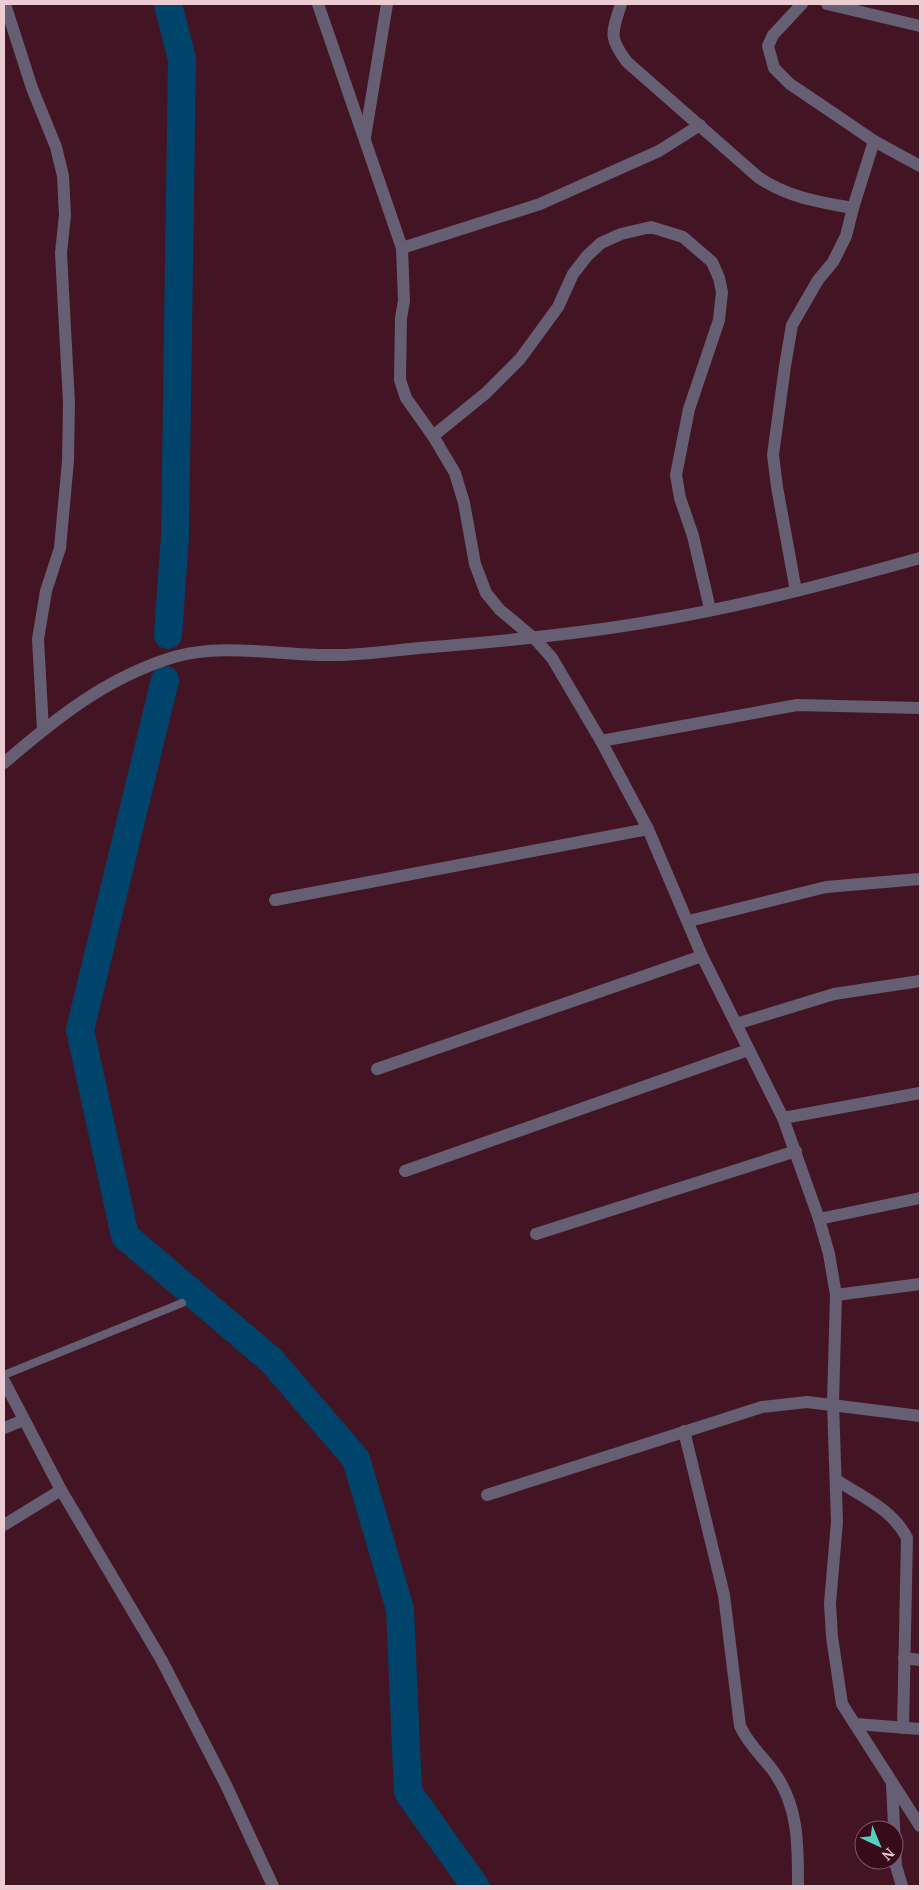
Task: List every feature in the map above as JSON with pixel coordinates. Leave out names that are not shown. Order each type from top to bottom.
[{"type":"street","points":[[5,4],[32,88],[56,147],[64,176],[65,215],[61,253],[69,403],[68,461],[60,548],[46,591],[38,639],[43,730]]},
{"type":"street","points":[[318,4],[402,248],[404,300],[401,318],[400,380],[406,398],[433,436],[454,473],[464,503],[474,564],[486,594],[500,610],[535,639],[552,658],[601,741],[648,829],[689,921],[702,956],[783,1118],[820,1219],[829,1254],[836,1295],[833,1404],[838,1481],[837,1522],[830,1603],[832,1637],[842,1704],[920,1826]]},
{"type":"street","points":[[364,139],[387,4]]},
{"type":"street","points":[[621,4],[612,30],[614,43],[627,62],[700,124],[758,177],[772,187],[809,201],[853,208]]},
{"type":"street","points":[[802,4],[773,35],[768,46],[774,68],[790,84],[874,141],[920,166]]},
{"type":"street","points":[[827,4],[920,26]]},
{"type":"street","points":[[402,248],[548,201],[659,151],[700,124]]},
{"type":"street","points":[[796,591],[773,455],[780,393],[792,325],[818,280],[840,249],[846,236],[874,141]]},
{"type":"street","points":[[433,436],[486,393],[520,359],[558,307],[573,274],[586,256],[601,243],[621,234],[651,226],[683,237],[712,262],[719,278],[722,292],[719,320],[689,408],[676,475],[680,498],[693,536],[710,609]]},
{"type":"street","points":[[4,763],[43,730],[96,691],[142,668],[176,656],[204,652],[255,651],[328,655],[535,639],[649,622],[796,591],[920,558]]},
{"type":"street","points":[[601,741],[797,705],[920,708]]},
{"type":"street","points":[[275,900],[648,829]]},
{"type":"street","points":[[689,921],[826,887],[920,879]]},
{"type":"street","points":[[377,1069],[702,956]]},
{"type":"street","points":[[736,1024],[834,994],[920,981]]},
{"type":"street","points":[[405,1171],[748,1050]]},
{"type":"street","points":[[783,1118],[920,1093]]},
{"type":"street","points":[[536,1234],[796,1151]]},
{"type":"street","points":[[820,1219],[920,1198]]},
{"type":"street","points":[[836,1295],[920,1284]]},
{"type":"street","points":[[4,1381],[60,1490],[161,1659],[226,1785],[274,1886]]},
{"type":"street","points":[[487,1495],[684,1431],[768,1406],[807,1402],[920,1416]]},
{"type":"street","points":[[4,1428],[24,1420]]},
{"type":"street","points":[[684,1431],[724,1595],[740,1726],[745,1736],[781,1783],[793,1812],[798,1836],[798,1886]]},
{"type":"street","points":[[838,1481],[889,1514],[900,1524],[907,1538],[903,1728]]},
{"type":"street","points":[[4,1525],[60,1490]]},
{"type":"street","points":[[904,1658],[920,1660]]},
{"type":"street","points":[[856,1724],[920,1729]]},
{"type":"street","points":[[892,1780],[896,1866],[902,1886]]},
{"type":"lane","points":[[4,1375],[182,1303]]},
{"type":"waterway","points":[[168,4],[182,59],[175,536],[168,635]]},
{"type":"waterway","points":[[165,680],[80,1030],[125,1236],[272,1361],[356,1459],[400,1609],[408,1792],[475,1886]]}]
